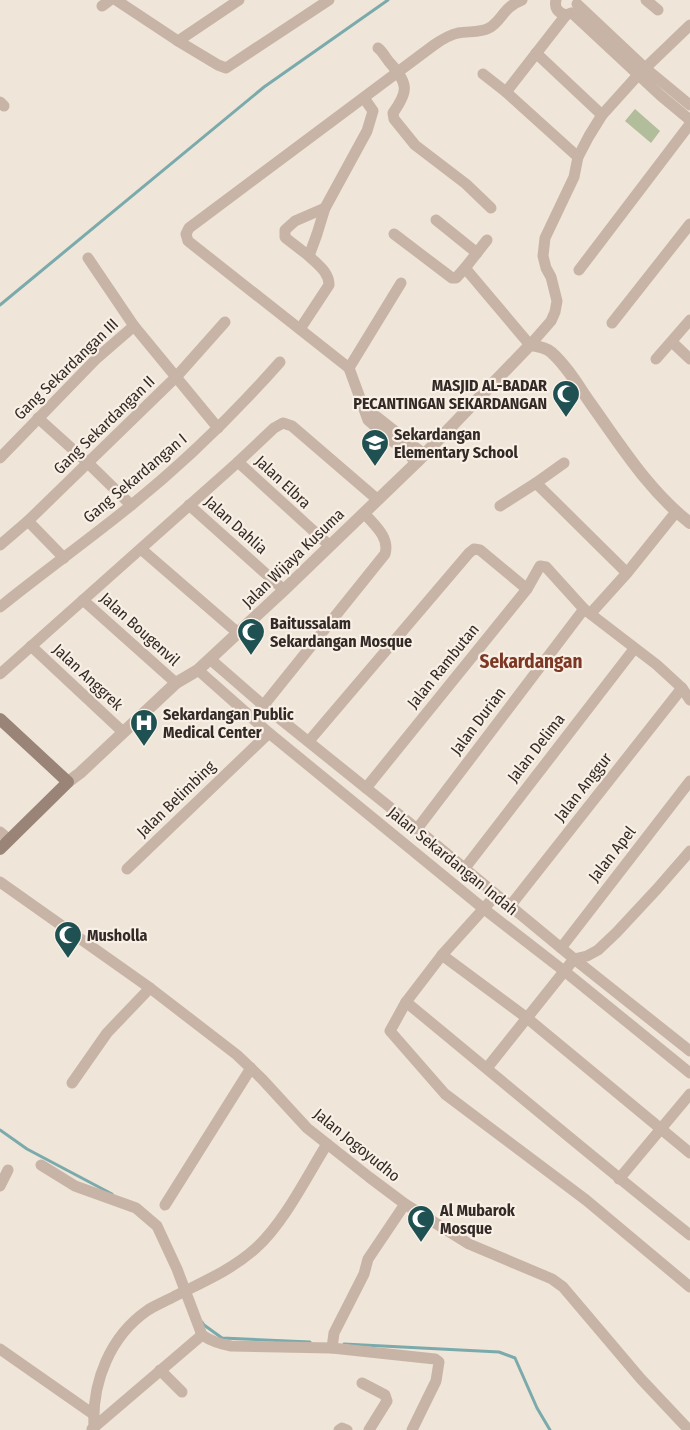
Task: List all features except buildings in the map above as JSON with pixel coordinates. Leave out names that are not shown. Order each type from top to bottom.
[{"type":"main road","points":[[0,720],[68,782],[3,840]]},
{"type":"street","points":[[116,0],[178,41],[226,68],[329,0]]},
{"type":"street","points":[[178,41],[239,0]]},
{"type":"street","points":[[420,458],[368,420],[349,368],[188,241],[186,234],[189,228],[444,38],[457,33],[482,31],[489,28],[495,24],[507,8],[522,0]]},
{"type":"street","points":[[554,0],[557,10],[574,5]]},
{"type":"street","points":[[646,0],[658,10]]},
{"type":"street","points":[[506,92],[574,5]]},
{"type":"street","points":[[574,5],[690,122],[579,270]]},
{"type":"street","points":[[530,344],[550,321],[555,312],[557,301],[543,256],[545,238],[574,177],[578,157],[602,115],[641,72],[690,25]]},
{"type":"street","points":[[378,48],[398,72],[405,88],[404,97],[392,113],[394,119],[415,144],[466,184],[491,208]]},
{"type":"street","points":[[536,53],[602,115]]},
{"type":"street","points":[[641,72],[690,105]]},
{"type":"street","points":[[483,74],[506,92],[578,157]]},
{"type":"street","points":[[308,256],[318,234],[325,208],[367,132],[370,118],[365,117],[359,102]]},
{"type":"street","points":[[300,330],[329,285],[329,278],[308,256],[285,237],[285,230],[295,221],[325,208]]},
{"type":"street","points":[[436,220],[477,252]]},
{"type":"street","points":[[612,323],[690,224]]},
{"type":"street","points":[[394,234],[452,278],[456,278],[487,240]]},
{"type":"street","points":[[88,258],[134,326],[218,428]]},
{"type":"street","points":[[465,268],[530,344],[546,348],[555,356],[642,474],[676,512],[690,523]]},
{"type":"street","points":[[349,368],[401,283]]},
{"type":"street","points":[[656,359],[690,320]]},
{"type":"street","name":"Gang Sekardangan II","points":[[0,545],[28,521],[88,463],[176,376],[226,322]]},
{"type":"street","name":"Gang Sekardangan III","points":[[0,458],[97,358],[134,326]]},
{"type":"street","points":[[672,342],[690,359]]},
{"type":"street","name":"Jalan Wijaya Kusuma","points":[[68,782],[176,683],[198,670],[284,590],[420,458],[530,344]]},
{"type":"street","name":"Gang Sekardangan I","points":[[0,607],[131,506],[239,408],[280,362]]},
{"type":"street","points":[[38,418],[88,463],[131,506]]},
{"type":"street","points":[[0,674],[274,428],[283,423],[292,426],[378,500]]},
{"type":"street","name":"Jalan Elbra","points":[[238,462],[329,545]]},
{"type":"street","points":[[500,506],[564,463]]},
{"type":"street","points":[[536,483],[627,573]]},
{"type":"street","name":"Jalan Dahlia","points":[[189,505],[284,590]]},
{"type":"street","name":"Jalan Durian","points":[[417,829],[587,611],[627,573],[676,512]]},
{"type":"street","points":[[254,718],[385,554],[386,541],[364,513]]},
{"type":"street","points":[[28,521],[64,558]]},
{"type":"street","points":[[141,549],[238,633]]},
{"type":"street","points":[[309,741],[474,549],[480,550],[527,589]]},
{"type":"street","name":"Jalan Rambutan","points":[[366,788],[527,589],[540,566],[544,565],[587,611]]},
{"type":"street","name":"Jalan Bougenvil","points":[[83,600],[176,683]]},
{"type":"street","points":[[587,611],[657,665],[682,688],[690,700]]},
{"type":"street","name":"Jalan Anggrek","points":[[31,646],[123,732]]},
{"type":"street","name":"Jalan Delima","points":[[465,868],[634,649]]},
{"type":"street","name":"Jalan Sekardangan Indah","points":[[210,659],[264,706],[465,868],[560,948],[690,1051]]},
{"type":"street","name":"Jalan Sekardangan Indah","points":[[198,670],[270,733],[484,909],[564,970],[690,1073]]},
{"type":"street","name":"Jalan Anggur","points":[[510,906],[682,688]]},
{"type":"street","name":"Jalan Belimbing","points":[[127,869],[270,733]]},
{"type":"street","name":"Jalan Apel","points":[[560,948],[690,781]]},
{"type":"street","points":[[366,811],[377,797]]},
{"type":"street","points":[[487,1068],[574,959],[587,956],[598,950],[610,939],[690,851]]},
{"type":"street","name":"Jalan Jogoyudho","points":[[0,882],[150,988],[237,1055],[307,1128],[405,1204],[469,1244],[552,1279],[563,1287],[641,1379],[689,1430]]},
{"type":"street","points":[[496,895],[442,955],[406,1002],[390,1031],[445,1094],[586,1200],[690,1287]]},
{"type":"street","points":[[442,955],[526,1018],[690,1153]]},
{"type":"street","points":[[72,1083],[107,1033],[150,988]]},
{"type":"street","points":[[406,1002],[619,1179],[690,1235]]},
{"type":"street","points":[[165,1204],[251,1068]]},
{"type":"street","points":[[619,1179],[690,1094]]},
{"type":"street","points":[[92,1428],[103,1366],[111,1349],[132,1323],[148,1310],[232,1267],[256,1248],[273,1231],[327,1144]]},
{"type":"street","points":[[41,1165],[73,1185],[136,1208],[157,1226],[177,1269],[202,1335],[221,1344],[231,1346],[332,1348],[435,1359],[439,1362],[436,1381],[412,1430]]},
{"type":"street","points":[[0,1186],[8,1170]]},
{"type":"street","points":[[332,1348],[334,1333],[364,1274],[368,1259],[405,1204]]},
{"type":"street","points":[[92,1428],[202,1335]]},
{"type":"street","points":[[0,1349],[94,1414]]},
{"type":"street","points":[[160,1370],[182,1392]]},
{"type":"street","points":[[362,1383],[385,1395],[387,1401],[369,1430]]},
{"type":"street","points":[[339,1430],[342,1428],[346,1430]]},
{"type":"green space","points":[[635,109],[660,131],[651,143],[625,121]]},
{"type":"waterway","points":[[0,305],[264,87],[388,0]]},
{"type":"waterway","points":[[0,1130],[27,1149],[112,1194]]},
{"type":"waterway","points":[[202,1322],[222,1338],[310,1342]]},
{"type":"waterway","points":[[344,1344],[499,1352],[515,1358],[537,1408],[550,1430]]},
{"type":"place","name":"MASJID AL-BADAR PECANTINGAN SEKARDANGAN","points":[[566,418]]},
{"type":"place","name":"Sekardangan Elementary School","points":[[375,467]]},
{"type":"place","name":"Baitussalam Sekardangan Mosque","points":[[251,656]]},
{"type":"place","name":"Sekardangan Public Medical Center","points":[[144,747]]},
{"type":"place","name":"Musholla","points":[[68,959]]},
{"type":"place","name":"Al Mubarok Mosque","points":[[421,1243]]},
{"type":"district","name":"Sekardangan","points":[[531,661]]}]
